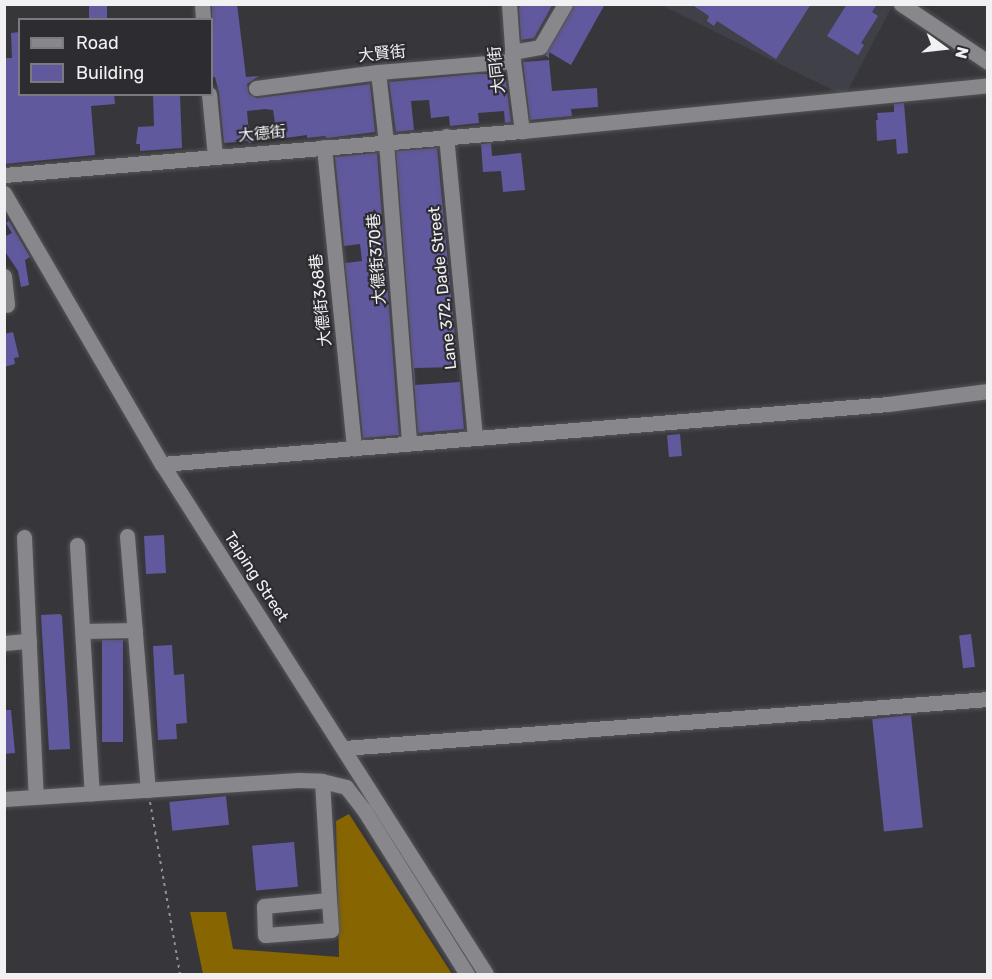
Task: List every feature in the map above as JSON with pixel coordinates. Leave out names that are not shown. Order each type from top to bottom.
[{"type":"street","name":"大同街","points":[[509,4],[512,56],[522,131]]},
{"type":"street","name":"大賢街","points":[[256,88],[512,56],[540,47],[565,4]]},
{"type":"street","points":[[901,4],[987,62]]},
{"type":"street","name":"大德街370巷","points":[[378,72],[386,142],[409,443]]},
{"type":"street","name":"大德街","points":[[4,175],[522,131],[987,85]]},
{"type":"street","points":[[209,96],[215,156]]},
{"type":"street","name":"Lane 372, Dade Street","points":[[446,136],[476,437]]},
{"type":"street","name":"大德街368巷","points":[[324,147],[354,449]]},
{"type":"street","name":"Taiping Street","points":[[4,193],[162,464],[486,975]]},
{"type":"street","points":[[4,276],[7,305]]},
{"type":"street","points":[[162,464],[876,405],[987,391]]},
{"type":"street","points":[[127,536],[148,790]]},
{"type":"street","points":[[24,537],[36,797]]},
{"type":"street","points":[[77,545],[92,794]]},
{"type":"street","points":[[83,631],[135,630]]},
{"type":"street","points":[[4,643],[29,641]]},
{"type":"street","points":[[344,748],[987,699]]},
{"type":"street","points":[[4,800],[298,780],[322,781],[346,787],[364,810],[467,975]]},
{"type":"street","points":[[322,781],[331,930],[265,935],[264,906],[329,900]]},
{"type":"path","points":[[148,790],[180,975]]},
{"type":"shaded area","points":[[893,4],[845,96],[661,5]]},
{"type":"shaded area","points":[[349,814],[452,974],[203,974],[190,912],[226,912],[233,949],[339,957],[336,821]]},
{"type":"building","points":[[89,4],[107,4],[107,18],[89,18]]},
{"type":"building","points":[[212,4],[237,4],[246,77],[259,76],[247,84],[249,94],[257,98],[370,84],[375,132],[327,138],[325,136],[307,138],[307,135],[249,143],[248,141],[224,143],[219,93],[215,77],[213,77]],"holes":[[[273,110],[276,130],[249,134],[247,111]]]},
{"type":"building","points":[[521,4],[553,4],[534,38],[521,40],[519,8]]},
{"type":"building","points":[[575,4],[605,4],[571,65],[549,52],[549,58],[545,55]]},
{"type":"building","points":[[691,4],[811,4],[776,59],[717,21],[714,26],[707,21],[709,16]]},
{"type":"building","points":[[847,4],[877,4],[872,12],[878,16],[861,43],[864,45],[858,55],[827,36]]},
{"type":"building","points":[[18,32],[18,96],[114,96],[115,104],[91,106],[95,155],[4,164],[4,58],[12,58],[11,33]]},
{"type":"building","points":[[549,60],[552,91],[597,88],[598,107],[571,109],[572,116],[530,120],[523,62]]},
{"type":"building","points":[[475,74],[505,74],[511,122],[505,123],[504,111],[478,113],[479,123],[450,126],[449,116],[431,118],[429,100],[411,101],[414,130],[396,132],[389,82]]},
{"type":"building","points":[[153,96],[180,96],[182,148],[140,151],[140,144],[136,144],[138,127],[154,126]]},
{"type":"building","points":[[904,103],[908,153],[897,154],[896,139],[877,141],[876,120],[878,120],[877,113],[894,112],[894,104]]},
{"type":"building","points":[[491,143],[492,156],[521,153],[525,190],[503,192],[501,171],[483,172],[481,144]]},
{"type":"building","points":[[437,148],[458,367],[414,368],[415,385],[460,382],[464,429],[418,433],[396,151]]},
{"type":"building","points":[[377,153],[399,435],[363,438],[345,263],[362,261],[360,244],[344,246],[335,157]]},
{"type":"building","points":[[9,221],[30,257],[25,260],[29,285],[21,287],[18,271],[4,250],[4,237],[12,233],[6,223]]},
{"type":"building","points":[[13,332],[19,357],[14,358],[15,364],[4,367],[4,334]]},
{"type":"building","points":[[680,434],[682,456],[669,457],[667,435]]},
{"type":"building","points":[[164,535],[166,573],[146,574],[144,536]]},
{"type":"building","points":[[60,614],[62,616],[70,749],[49,750],[41,615]]},
{"type":"building","points":[[971,634],[975,667],[963,668],[959,635]]},
{"type":"building","points":[[102,640],[123,640],[123,742],[102,742]]},
{"type":"building","points":[[172,645],[174,675],[184,674],[187,723],[176,724],[177,739],[158,740],[153,646]]},
{"type":"building","points":[[4,710],[11,710],[15,753],[4,754]]},
{"type":"building","points":[[911,715],[923,827],[884,831],[872,719]]},
{"type":"building","points":[[226,796],[229,825],[172,831],[169,802]]},
{"type":"building","points":[[294,842],[298,887],[256,890],[252,846]]}]
